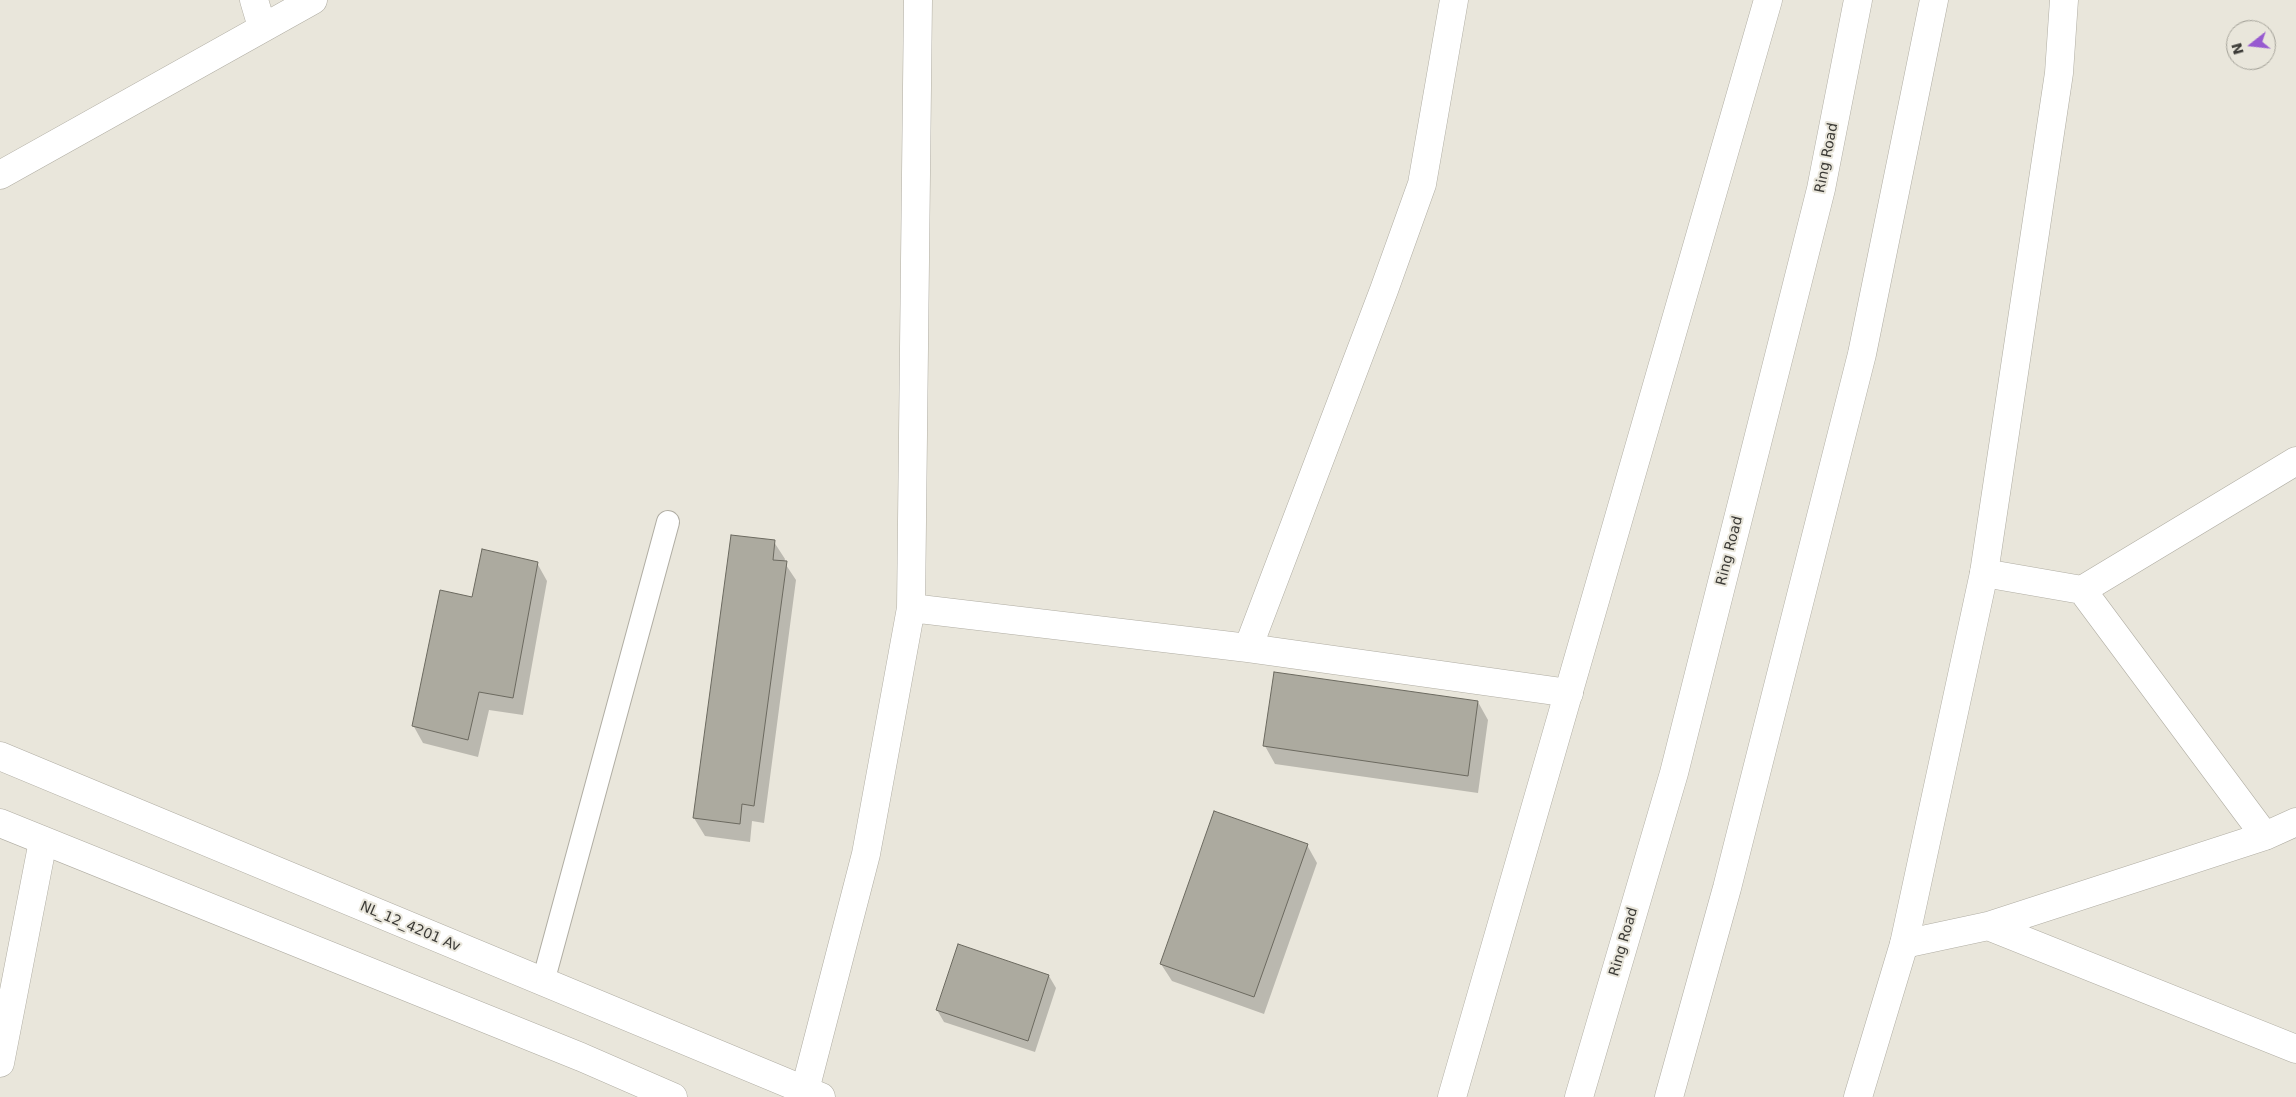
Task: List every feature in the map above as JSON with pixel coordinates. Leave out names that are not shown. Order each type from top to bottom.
[{"type":"main road","points":[[254,0],[262,27]]},
{"type":"main road","points":[[0,175],[313,0]]},
{"type":"main road","points":[[813,1094],[866,854],[910,608],[918,0]]},
{"type":"main road","points":[[1248,648],[1384,290],[1422,184],[1454,0]]},
{"type":"main road","points":[[1452,1097],[1768,0]]},
{"type":"main road","name":"Ring Road","points":[[1579,1097],[1679,754],[1821,189],[1858,0]]},
{"type":"main road","points":[[1669,1097],[1727,888],[1862,354],[1934,0]]},
{"type":"main road","points":[[1858,1097],[1904,944],[1984,573],[2058,73],[2064,0]]},
{"type":"main road","points":[[1984,573],[2082,590],[2296,461]]},
{"type":"main road","points":[[2082,590],[2265,836]]},
{"type":"main road","points":[[910,608],[1248,648],[1569,693]]},
{"type":"main road","name":"NL_12_4201 Av","points":[[0,756],[813,1094]]},
{"type":"main road","points":[[1904,944],[1988,926],[2265,836],[2296,822]]},
{"type":"main road","points":[[0,823],[581,1057],[673,1097]]},
{"type":"main road","points":[[0,1062],[43,841]]},
{"type":"main road","points":[[1988,926],[2296,1049]]},
{"type":"lane","points":[[543,982],[668,522]]},
{"type":"building","points":[[731,535],[775,540],[773,560],[787,561],[754,806],[742,804],[740,824],[693,818]]},
{"type":"building","points":[[482,549],[538,562],[513,698],[479,692],[468,740],[412,726],[440,590],[472,597]]},
{"type":"building","points":[[1274,672],[1478,701],[1468,776],[1263,746]]},
{"type":"building","points":[[1214,811],[1308,844],[1254,997],[1160,964]]},
{"type":"building","points":[[958,944],[1049,975],[1028,1041],[936,1010]]}]
